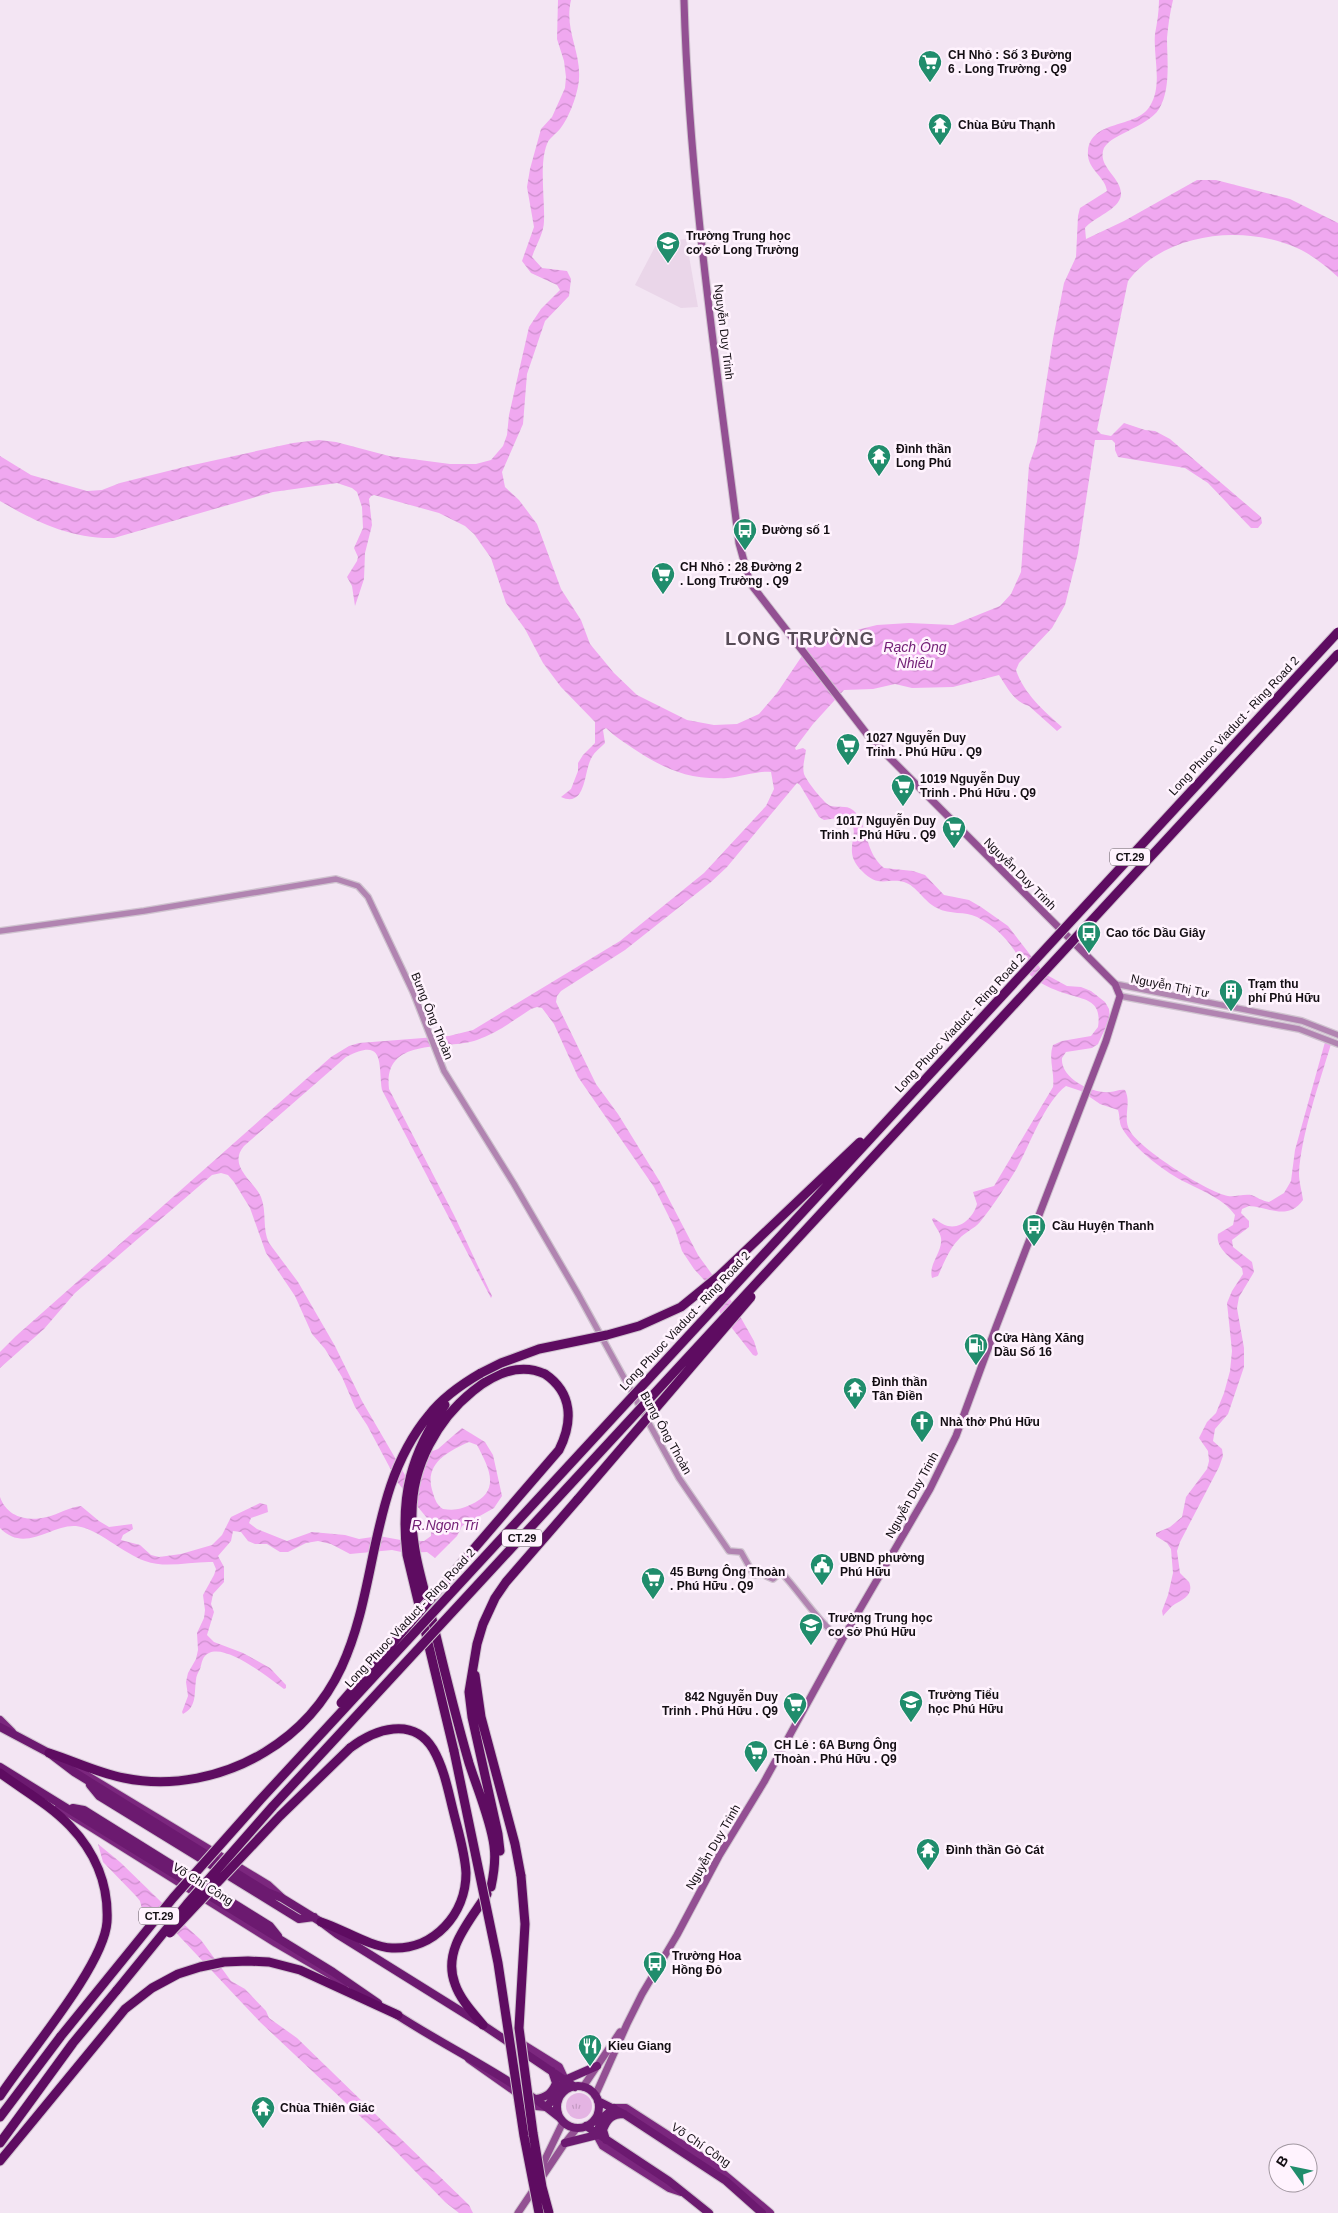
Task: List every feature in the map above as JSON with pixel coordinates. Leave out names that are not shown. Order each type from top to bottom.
[{"type":"highway","name":"Long Phuoc Viaduct - Ring Road 2","points":[[0,2117],[61,2036],[173,1898],[261,1799],[1338,632]]},
{"type":"highway","name":"Long Phuoc Viaduct - Ring Road 2","points":[[0,2143],[72,2043],[273,1806],[1338,654]]},
{"type":"highway","points":[[49,1753],[124,1778],[171,1782],[223,1771],[252,1760],[288,1736],[307,1718],[334,1682],[354,1637],[393,1480],[414,1435],[447,1396],[467,1381],[501,1363],[539,1349],[607,1335],[639,1326],[681,1307],[719,1276],[923,1082]]},
{"type":"highway","points":[[483,2025],[455,1985],[452,1961],[459,1937],[491,1887],[497,1871],[500,1849],[472,1717],[469,1692],[476,1644],[495,1598],[506,1582],[770,1275],[933,1092]]},
{"type":"highway","points":[[261,1799],[559,1450],[568,1428],[568,1405],[560,1387],[545,1374],[528,1368],[509,1371],[499,1374],[474,1391],[447,1417],[434,1436],[420,1466],[409,1538]]},
{"type":"highway","points":[[467,1381],[448,1400],[434,1419],[416,1455],[407,1484],[409,1538],[498,1963],[524,2136],[539,2213]]},
{"type":"highway","points":[[412,1555],[462,1738],[494,1844],[494,1870],[491,1887]]},
{"type":"highway","points":[[473,1670],[481,1717],[522,1876],[524,1924],[519,2028],[533,2133],[542,2187],[549,2213]]},
{"type":"highway","name":"Võ Chí Công","points":[[0,1727],[49,1753],[85,1779],[268,1892],[282,1898],[318,1920],[337,1934],[483,2025],[565,2080],[579,2087]]},
{"type":"highway","points":[[116,1990],[280,1816],[350,1748],[373,1733],[386,1729],[396,1728],[418,1734],[432,1748],[443,1773],[463,1854],[466,1873],[465,1886],[456,1912],[446,1926],[424,1942],[392,1948],[378,1946],[318,1920]]},
{"type":"highway","name":"Võ Chí Công","points":[[0,1767],[284,1942],[398,2016],[536,2099],[561,2120]]},
{"type":"highway","points":[[0,1773],[48,1807],[69,1825],[84,1842],[96,1861],[103,1882],[107,1923],[101,1943],[80,1982],[0,2096]]},
{"type":"highway","name":"Võ Chí Công","points":[[85,1779],[99,1796],[225,1875],[299,1919],[318,1920]]},
{"type":"highway","points":[[0,2161],[125,2009],[136,1999],[165,1980],[200,1966],[224,1962],[269,1962],[300,1970],[398,2016]]},
{"type":"highway","points":[[546,2107],[558,2094],[565,2080],[597,2066]]},
{"type":"highway","points":[[536,2099],[548,2095],[553,2089],[556,2083],[552,2071]]},
{"type":"highway","points":[[579,2087],[596,2098],[597,2116],[586,2126],[577,2128],[561,2120],[557,2106],[561,2096],[579,2087]]},
{"type":"highway","name":"Võ Chí Công","points":[[596,2098],[624,2114],[743,2192],[762,2213]]},
{"type":"highway","points":[[597,2135],[601,2119],[614,2108]]},
{"type":"highway","points":[[608,2142],[603,2134],[605,2124],[614,2115],[624,2114]]},
{"type":"highway","points":[[586,2126],[669,2181],[709,2213]]},
{"type":"highway","points":[[564,2144],[597,2135]]},
{"type":"main road","name":"Nguyễn Duy Trinh","points":[[579,2087],[597,2066],[627,2024],[842,1640],[930,1490],[956,1436],[1116,1012],[1120,996],[1115,984],[870,738],[750,582],[739,542],[693,171],[686,80],[684,0]]},
{"type":"main road","name":"Võ Chí Công","points":[[0,1720],[12,1732]]},
{"type":"main road","name":"Võ Chí Công","points":[[49,1753],[268,1885],[282,1898]]},
{"type":"main road","name":"Võ Chí Công","points":[[46,1796],[58,1807],[132,1854],[311,1964],[352,1985]]},
{"type":"main road","name":"Nguyễn Duy Trinh","points":[[596,2098],[627,2024]]},
{"type":"main road","name":"Võ Chí Công","points":[[500,2037],[514,2039],[559,2067],[565,2080]]},
{"type":"main road","name":"Võ Chí Công","points":[[464,2054],[474,2065],[536,2106],[546,2107]]},
{"type":"main road","name":"Võ Chí Công","points":[[614,2108],[626,2108],[708,2161],[770,2213]]},
{"type":"main road","points":[[528,2197],[561,2120]]},
{"type":"main road","points":[[518,2213],[564,2144],[577,2128]]},
{"type":"main road","points":[[597,2135],[603,2146],[669,2188],[683,2193]]},
{"type":"street","name":"Bưng Ông Thoàn","points":[[0,931],[144,911],[336,879],[358,886],[368,897],[422,1016],[438,1060],[578,1294],[689,1492],[729,1552],[742,1552],[754,1575],[762,1574],[773,1579],[782,1572],[805,1599],[818,1619],[842,1640]]},
{"type":"street","name":"Nguyễn Thị Tư","points":[[1115,984],[1302,1021],[1338,1036]]},
{"type":"street","name":"Nguyễn Thị Tư","points":[[1120,996],[1299,1029],[1338,1044]]},
{"type":"shaded area","name":"Trường Trung học cơ sở Long Trường","points":[[686,239],[698,307],[681,308],[635,285],[657,243]]},
{"type":"green space","points":[[579,2093],[588,2097],[592,2106],[588,2115],[579,2119],[570,2115],[566,2106],[570,2097]]},
{"type":"water","name":"Rạch Ông Nhiêu","points":[[558,0],[571,0],[569,11],[571,31],[578,59],[579,79],[575,99],[567,119],[548,142],[545,152],[543,161],[544,226],[532,257],[542,268],[567,271],[571,279],[569,296],[545,321],[527,374],[523,424],[502,472],[505,487],[519,500],[537,524],[561,589],[581,620],[590,644],[614,673],[637,695],[687,720],[714,725],[737,724],[759,714],[777,693],[808,647],[832,636],[877,625],[909,623],[953,625],[1000,606],[1011,594],[1021,572],[1029,465],[1037,442],[1064,283],[1076,257],[1078,216],[1080,208],[1107,191],[1103,181],[1090,163],[1088,151],[1091,141],[1097,134],[1143,113],[1150,106],[1154,98],[1157,80],[1155,34],[1159,0],[1173,0],[1167,38],[1167,84],[1163,101],[1153,116],[1111,140],[1106,145],[1103,151],[1104,163],[1118,183],[1121,195],[1116,205],[1085,228],[1086,239],[1124,221],[1197,180],[1216,180],[1290,199],[1338,223],[1338,277],[1314,257],[1297,248],[1253,236],[1230,235],[1206,237],[1184,243],[1163,252],[1144,265],[1128,281],[1097,430],[1101,434],[1111,436],[1124,423],[1145,430],[1155,431],[1170,439],[1261,517],[1262,523],[1258,528],[1251,528],[1208,483],[1185,468],[1118,457],[1115,443],[1112,440],[1095,440],[1078,553],[1065,605],[1052,628],[1019,663],[1016,670],[1029,694],[1062,727],[1057,731],[1029,706],[1019,701],[1011,694],[999,675],[953,687],[912,688],[895,684],[873,689],[844,690],[813,724],[795,748],[796,750],[803,748],[806,750],[803,765],[804,774],[820,797],[828,805],[847,807],[856,813],[873,855],[884,868],[913,871],[925,875],[944,895],[969,900],[981,907],[1008,926],[1045,974],[1067,986],[1081,987],[1091,991],[1105,1002],[1109,1009],[1110,1018],[1098,1044],[1092,1048],[1066,1052],[1062,1058],[1066,1072],[1078,1083],[1095,1090],[1110,1092],[1125,1090],[1128,1100],[1128,1126],[1136,1139],[1175,1169],[1205,1187],[1228,1196],[1251,1195],[1269,1202],[1284,1193],[1291,1181],[1295,1150],[1325,1042],[1331,1044],[1312,1108],[1300,1158],[1299,1180],[1303,1200],[1297,1207],[1284,1212],[1249,1206],[1242,1209],[1241,1213],[1249,1221],[1249,1227],[1232,1240],[1233,1247],[1252,1262],[1254,1272],[1239,1297],[1237,1308],[1244,1348],[1244,1367],[1228,1414],[1215,1429],[1213,1441],[1222,1449],[1223,1456],[1219,1467],[1177,1551],[1180,1573],[1189,1582],[1190,1590],[1187,1596],[1163,1616],[1162,1611],[1173,1573],[1171,1549],[1167,1543],[1156,1536],[1156,1533],[1170,1527],[1182,1517],[1186,1497],[1207,1469],[1209,1461],[1208,1451],[1199,1438],[1207,1422],[1216,1413],[1230,1371],[1232,1351],[1227,1303],[1243,1274],[1242,1268],[1222,1249],[1219,1244],[1218,1234],[1233,1225],[1235,1215],[1219,1200],[1179,1179],[1142,1152],[1122,1128],[1118,1110],[1100,1104],[1081,1091],[1066,1086],[1045,1112],[1009,1182],[980,1222],[955,1243],[938,1276],[932,1278],[932,1268],[940,1248],[941,1238],[932,1219],[934,1218],[948,1226],[958,1226],[967,1221],[977,1204],[973,1192],[994,1186],[1053,1087],[1051,1056],[1053,1045],[1062,1041],[1091,1036],[1098,1027],[1098,1012],[1092,1003],[1087,1000],[1055,990],[1033,978],[1007,940],[984,921],[972,915],[947,912],[937,908],[913,887],[904,882],[873,880],[862,871],[853,857],[854,829],[852,825],[844,817],[824,820],[819,817],[797,783],[727,867],[711,882],[625,950],[561,991],[557,996],[556,1002],[596,1084],[618,1114],[660,1182],[698,1255],[732,1302],[754,1341],[758,1354],[756,1356],[753,1355],[720,1313],[716,1293],[694,1269],[682,1251],[675,1229],[654,1187],[578,1077],[554,1024],[542,1008],[531,1009],[498,1030],[477,1040],[433,1046],[406,1053],[396,1061],[390,1072],[389,1089],[454,1215],[492,1296],[491,1298],[382,1090],[378,1056],[368,1050],[359,1051],[346,1057],[244,1146],[238,1160],[240,1167],[261,1197],[269,1243],[298,1282],[335,1346],[362,1401],[405,1475],[410,1475],[430,1452],[438,1449],[462,1428],[485,1442],[493,1455],[502,1496],[494,1508],[462,1526],[457,1536],[435,1558],[427,1552],[406,1553],[392,1550],[350,1554],[331,1544],[318,1541],[306,1543],[288,1552],[280,1552],[267,1544],[255,1544],[248,1541],[241,1532],[233,1531],[231,1541],[218,1556],[224,1567],[224,1582],[213,1594],[211,1604],[214,1612],[207,1635],[214,1642],[243,1653],[270,1668],[286,1685],[286,1688],[284,1689],[258,1670],[226,1653],[209,1653],[204,1658],[197,1676],[193,1704],[183,1714],[188,1696],[186,1682],[188,1673],[196,1659],[198,1650],[197,1633],[204,1618],[203,1595],[216,1569],[213,1562],[170,1565],[145,1561],[128,1553],[93,1531],[76,1526],[57,1529],[28,1538],[9,1535],[0,1528],[0,1497],[7,1509],[25,1518],[47,1517],[81,1506],[109,1527],[132,1524],[133,1529],[123,1535],[121,1540],[140,1545],[151,1555],[159,1557],[181,1554],[212,1545],[222,1535],[231,1517],[260,1503],[267,1505],[268,1512],[251,1518],[249,1523],[257,1529],[287,1541],[312,1532],[345,1535],[359,1539],[379,1536],[406,1541],[424,1541],[431,1536],[431,1529],[427,1518],[398,1483],[367,1425],[355,1407],[342,1377],[325,1349],[312,1334],[295,1296],[266,1253],[250,1208],[228,1175],[221,1173],[212,1175],[75,1293],[44,1329],[0,1368],[0,1352],[331,1057],[349,1046],[359,1043],[449,1036],[473,1030],[620,941],[704,873],[766,806],[774,789],[771,772],[714,778],[678,772],[657,763],[619,739],[606,728],[603,730],[605,743],[591,758],[585,781],[579,794],[575,798],[569,799],[561,797],[571,789],[578,771],[578,763],[595,743],[595,722],[561,687],[543,663],[525,629],[506,603],[491,558],[474,534],[465,526],[439,513],[374,495],[371,496],[369,499],[372,525],[365,553],[364,579],[355,606],[352,586],[347,577],[357,561],[358,557],[354,548],[363,528],[362,507],[357,492],[352,488],[337,483],[273,492],[114,538],[98,538],[54,528],[0,501],[0,456],[31,475],[87,491],[102,490],[120,483],[184,467],[293,443],[319,440],[336,442],[389,456],[450,464],[476,464],[491,460],[503,446],[507,435],[509,415],[529,327],[541,309],[560,290],[557,285],[531,273],[522,261],[534,227],[527,187],[530,169],[541,129],[552,117],[565,88],[564,61],[557,39]],"holes":[[[469,1442],[477,1445],[490,1478],[486,1493],[480,1499],[464,1508],[454,1510],[443,1509],[435,1500],[433,1493],[431,1475],[434,1467],[452,1450]]]},
{"type":"water","points":[[98,1844],[120,1862],[201,1940],[231,1981],[245,1989],[266,2011],[269,2018],[297,2038],[469,2205],[473,2213],[459,2213],[445,2202],[378,2133],[260,2022],[165,1921],[142,1909],[140,1901],[136,1896],[103,1862]]},
{"type":"place","name":"CH Nhỏ : Số 3 Đường 6 . Long Trường . Q9","points":[[930,83]]},
{"type":"place","name":"Chùa Bửu Thạnh","points":[[940,146]]},
{"type":"place","name":"Trường Trung học cơ sở Long Trường","points":[[668,264]]},
{"type":"place","name":"Đình thần Long Phú","points":[[879,477]]},
{"type":"place","name":"Đường số 1","points":[[745,551]]},
{"type":"place","name":"CH Nhỏ : 28 Đường 2 . Long Trường . Q9","points":[[663,595]]},
{"type":"place","name":"1027 Nguyễn Duy Trinh . Phú Hữu . Q9","points":[[848,766]]},
{"type":"place","name":"1019 Nguyễn Duy Trinh . Phú Hữu . Q9","points":[[903,807]]},
{"type":"place","name":"1017 Nguyễn Duy Trinh . Phú Hữu . Q9","points":[[954,849]]},
{"type":"place","name":"Cao tốc Dầu Giây","points":[[1089,954]]},
{"type":"place","name":"Trạm thu phí Phú Hữu","points":[[1231,1012]]},
{"type":"place","name":"Cầu Huyện Thanh","points":[[1034,1247]]},
{"type":"place","name":"Cửa Hàng Xăng Dầu Số 16","points":[[976,1366]]},
{"type":"place","name":"Đình thần Tân Điền","points":[[855,1410]]},
{"type":"place","name":"Nhà thờ Phú Hữu","points":[[922,1443]]},
{"type":"place","name":"UBND phường Phú Hữu","points":[[822,1586]]},
{"type":"place","name":"45 Bưng Ông Thoàn . Phú Hữu . Q9","points":[[653,1600]]},
{"type":"place","name":"Trường Trung học cơ sở Phú Hữu","points":[[811,1646]]},
{"type":"place","name":"Trường Tiểu học Phú Hữu","points":[[911,1723]]},
{"type":"place","name":"842 Nguyễn Duy Trinh . Phú Hữu . Q9","points":[[795,1725]]},
{"type":"place","name":"CH Lẻ : 6A Bưng Ông Thoàn . Phú Hữu . Q9","points":[[756,1773]]},
{"type":"place","name":"Đình thần Gò Cát","points":[[928,1871]]},
{"type":"place","name":"Trường Hoa Hồng Đỏ","points":[[655,1984]]},
{"type":"place","name":"Kieu Giang","points":[[590,2067]]},
{"type":"place","name":"Chùa Thiên Giác","points":[[263,2129]]},
{"type":"district","name":"LONG TRƯỜNG","points":[[800,639]]},
{"type":"water label","name":"R.Ngọn Tri","points":[[445,1525]]}]
